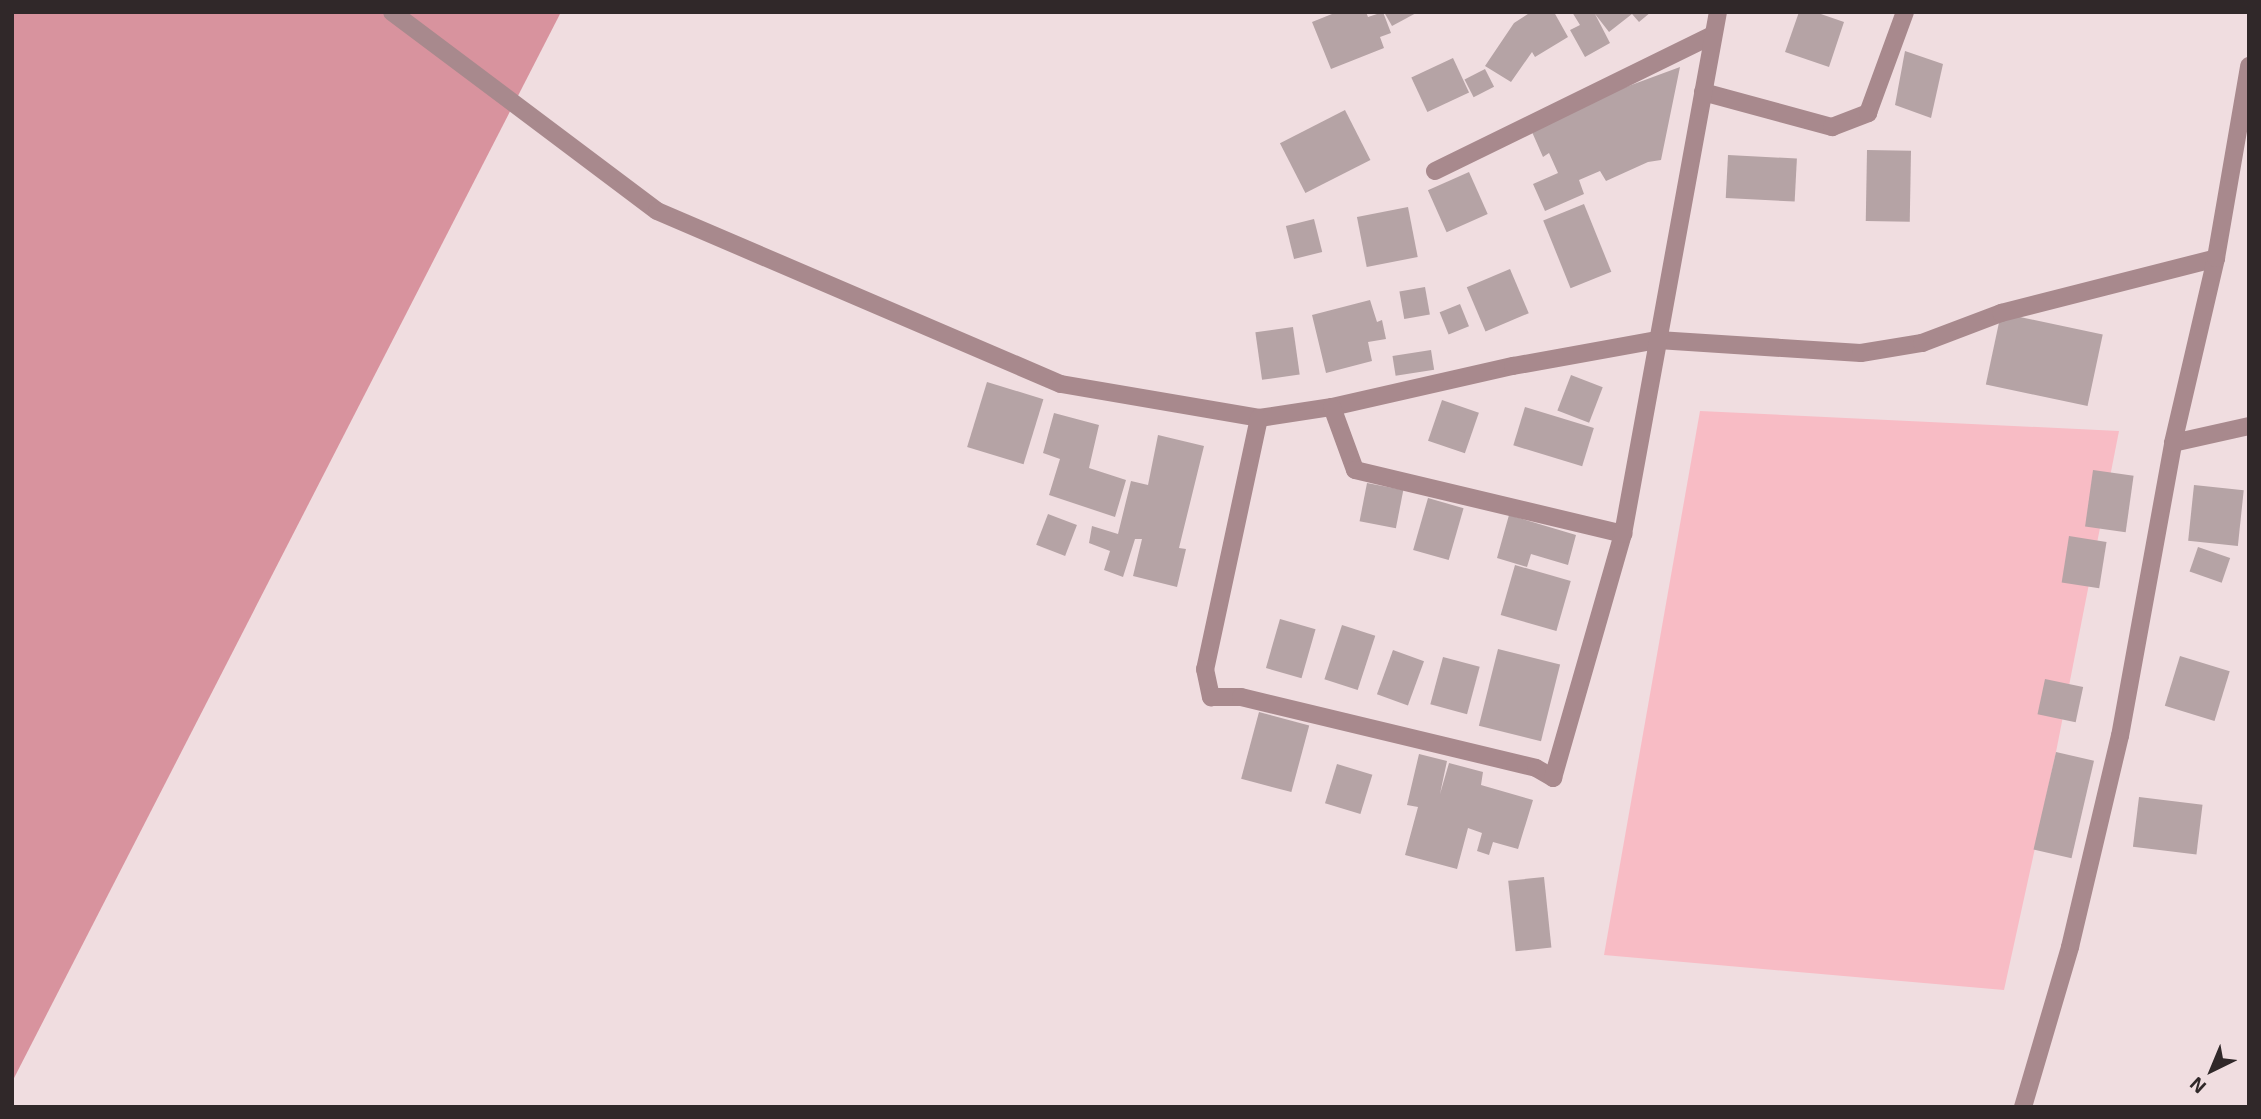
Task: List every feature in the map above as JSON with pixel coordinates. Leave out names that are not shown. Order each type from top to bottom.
[{"type":"street","points":[[392,12],[657,211],[1061,384],[1259,418],[1332,407],[1513,366],[1658,340],[1861,353],[1922,343],[2001,313],[2216,258]]},
{"type":"street","points":[[1259,418],[1205,669],[1211,697],[1241,697],[1536,768],[1553,778],[1623,534],[1718,12]]},
{"type":"street","points":[[1703,92],[1832,127],[1868,113],[1905,12]]},
{"type":"street","points":[[1435,171],[1713,35]]},
{"type":"street","points":[[2023,1107],[2070,947],[2120,736],[2173,443],[2216,258],[2249,66]]},
{"type":"street","points":[[1332,407],[1355,470],[1623,534]]},
{"type":"street","points":[[2173,443],[2249,426]]},
{"type":"shaded area","points":[[12,12],[561,12],[12,1082]]},
{"type":"shaded area","points":[[1700,411],[2119,431],[2056,752],[2004,990],[1604,955]]},
{"type":"building","points":[[1337,12],[1366,12],[1368,17],[1383,12],[1391,33],[1380,37],[1384,48],[1331,69],[1312,22]]},
{"type":"building","points":[[1384,12],[1418,12],[1392,26]]},
{"type":"building","points":[[1531,12],[1554,12],[1568,37],[1535,57],[1532,52],[1511,82],[1485,66],[1514,23]]},
{"type":"building","points":[[1572,12],[1651,12],[1639,22],[1632,14],[1609,32],[1595,14],[1610,43],[1585,57],[1570,30],[1580,25]]},
{"type":"building","points":[[1799,12],[1815,12],[1844,22],[1829,67],[1785,52]]},
{"type":"building","points":[[1905,51],[1943,64],[1931,118],[1895,105]]},
{"type":"building","points":[[1453,58],[1469,92],[1427,112],[1411,77]]},
{"type":"building","points":[[1680,67],[1661,160],[1648,162],[1606,181],[1600,171],[1579,180],[1584,194],[1545,211],[1533,184],[1558,173],[1549,153],[1543,157],[1532,132],[1615,91]]},
{"type":"building","points":[[1485,69],[1494,87],[1474,97],[1465,79]]},
{"type":"building","points":[[1345,110],[1370,160],[1305,193],[1280,143]]},
{"type":"building","points":[[1867,150],[1911,151],[1910,222],[1866,221]]},
{"type":"building","points":[[1728,155],[1797,159],[1795,202],[1726,198]]},
{"type":"building","points":[[1469,172],[1488,214],[1447,232],[1428,190]]},
{"type":"building","points":[[1584,204],[1611,272],[1571,288],[1543,220]]},
{"type":"building","points":[[1408,207],[1418,257],[1367,267],[1357,217]]},
{"type":"building","points":[[1314,219],[1322,252],[1294,259],[1286,226]]},
{"type":"building","points":[[1510,269],[1529,313],[1485,332],[1467,287]]},
{"type":"building","points":[[1425,287],[1430,315],[1404,319],[1399,292]]},
{"type":"building","points":[[1370,300],[1377,322],[1382,320],[1386,339],[1368,342],[1372,361],[1326,373],[1312,315]]},
{"type":"building","points":[[1460,304],[1469,326],[1449,334],[1440,312]]},
{"type":"building","points":[[2001,313],[2103,335],[2088,406],[1986,384]]},
{"type":"building","points":[[1293,327],[1300,375],[1262,380],[1255,332]]},
{"type":"building","points":[[1431,350],[1434,370],[1396,376],[1392,356]]},
{"type":"building","points":[[1571,375],[1603,387],[1589,423],[1557,410]]},
{"type":"building","points":[[987,382],[1043,399],[1024,464],[967,447]]},
{"type":"building","points":[[1442,400],[1479,413],[1465,453],[1428,441]]},
{"type":"building","points":[[1525,407],[1594,428],[1582,466],[1513,445]]},
{"type":"building","points":[[1054,413],[1099,425],[1089,468],[1126,480],[1115,517],[1049,495],[1060,459],[1043,453]]},
{"type":"building","points":[[1158,435],[1204,446],[1179,548],[1186,549],[1177,587],[1133,576],[1142,539],[1135,539],[1123,577],[1104,570],[1110,551],[1089,543],[1092,526],[1118,534],[1131,481],[1148,485]]},
{"type":"building","points":[[2093,470],[2134,476],[2126,532],[2085,526]]},
{"type":"building","points":[[1367,483],[1403,490],[1396,528],[1360,521]]},
{"type":"building","points":[[2194,485],[2244,490],[2238,546],[2188,541]]},
{"type":"building","points":[[1428,498],[1464,508],[1449,560],[1413,550]]},
{"type":"building","points":[[1048,514],[1077,525],[1065,556],[1036,545]]},
{"type":"building","points":[[1509,515],[1576,535],[1568,565],[1531,554],[1527,567],[1497,558]]},
{"type":"building","points":[[2069,536],[2107,542],[2099,588],[2062,582]]},
{"type":"building","points":[[2198,547],[2230,558],[2222,583],[2190,572]]},
{"type":"building","points":[[1515,565],[1571,581],[1556,631],[1501,615]]},
{"type":"building","points":[[1280,619],[1316,629],[1302,678],[1266,668]]},
{"type":"building","points":[[1342,625],[1375,636],[1358,690],[1324,679]]},
{"type":"building","points":[[1498,649],[1560,664],[1541,741],[1479,726]]},
{"type":"building","points":[[1393,650],[1424,661],[1408,705],[1377,694]]},
{"type":"building","points":[[2180,656],[2230,671],[2215,721],[2165,706]]},
{"type":"building","points":[[1443,657],[1480,667],[1467,714],[1430,704]]},
{"type":"building","points":[[2045,679],[2083,687],[2076,722],[2038,714]]},
{"type":"building","points":[[1259,712],[1309,725],[1291,792],[1241,779]]},
{"type":"building","points":[[2056,752],[2094,761],[2072,858],[2034,849]]},
{"type":"building","points":[[1419,754],[1447,761],[1440,794],[1449,763],[1483,772],[1481,785],[1533,800],[1518,849],[1493,842],[1489,855],[1477,851],[1482,833],[1468,828],[1457,869],[1405,855],[1418,807],[1407,805]]},
{"type":"building","points":[[1337,764],[1372,775],[1360,814],[1325,803]]},
{"type":"building","points":[[2139,797],[2203,805],[2196,854],[2133,847]]},
{"type":"building","points":[[1544,877],[1551,948],[1516,951],[1508,881]]}]
